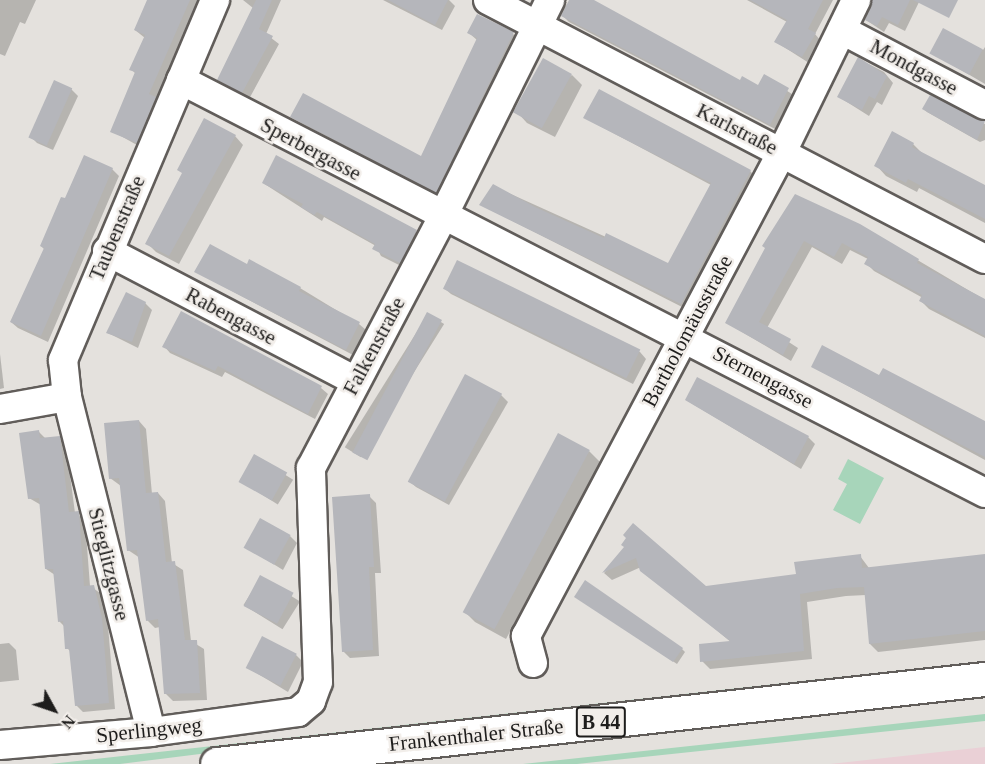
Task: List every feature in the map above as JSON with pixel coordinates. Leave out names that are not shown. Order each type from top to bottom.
[{"type":"main road","name":"Frankenthaler Straße","points":[[217,764],[985,679]]},
{"type":"main road","name":"Frankenthaler Straße","points":[[404,764],[985,699]]},
{"type":"street","name":"Taubenstraße","points":[[67,397],[63,360],[107,251],[215,0]]},
{"type":"street","name":"Karlstraße","points":[[488,0],[985,259]]},
{"type":"street","name":"Falkenstraße","points":[[298,712],[311,701],[318,682],[311,468],[442,218],[550,0]]},
{"type":"street","name":"Bartholomäusstraße","points":[[533,663],[526,636],[782,152],[856,0]]},
{"type":"street","name":"Mondgasse","points":[[842,30],[985,105]]},
{"type":"street","name":"Sperbergasse","points":[[180,80],[442,218]]},
{"type":"street","name":"Sternengasse","points":[[442,218],[684,336],[985,493]]},
{"type":"street","name":"Rabengasse","points":[[107,251],[356,381]]},
{"type":"street","points":[[0,410],[67,397]]},
{"type":"street","name":"Stieglitzgasse","points":[[67,397],[151,732]]},
{"type":"street","name":"Sperlingweg","points":[[0,745],[151,732],[298,712]]},
{"type":"shaded area","points":[[985,747],[985,764],[830,764]]},
{"type":"green space","points":[[848,459],[884,478],[860,524],[833,510],[847,484],[838,479]]},
{"type":"green space","points":[[985,661],[985,668],[312,740],[120,764],[50,764]]},
{"type":"green space","points":[[985,714],[985,721],[577,764],[523,764]]},
{"type":"building","points":[[147,0],[190,0],[149,94],[156,97],[137,143],[110,132],[135,72],[129,70],[145,35],[134,30]]},
{"type":"building","points":[[256,0],[272,0],[259,29],[273,36],[242,93],[217,80]]},
{"type":"building","points":[[388,0],[448,0],[435,25]]},
{"type":"building","points":[[569,0],[594,0],[740,80],[742,76],[758,85],[764,74],[789,88],[770,125],[561,16]]},
{"type":"building","points":[[750,0],[823,0],[808,29],[816,33],[802,57],[774,42],[787,20]]},
{"type":"building","points":[[872,0],[910,0],[898,25],[882,17],[877,26],[865,20]]},
{"type":"building","points":[[913,0],[958,0],[949,18]]},
{"type":"building","points":[[477,14],[514,32],[436,193],[290,117],[303,93],[421,156],[477,38],[467,33]]},
{"type":"building","points":[[943,28],[983,49],[969,75],[929,54]]},
{"type":"building","points":[[858,57],[887,76],[875,99],[869,96],[862,110],[837,97]]},
{"type":"building","points":[[543,58],[572,74],[542,128],[513,112]]},
{"type":"building","points":[[54,80],[72,88],[47,146],[28,138]]},
{"type":"building","points":[[599,89],[751,170],[681,304],[479,205],[493,184],[535,207],[604,238],[606,233],[668,263],[711,183],[583,118]]},
{"type":"building","points":[[930,95],[985,121],[977,140],[922,109]]},
{"type":"building","points":[[204,118],[236,135],[169,256],[145,244],[182,173],[177,170]]},
{"type":"building","points":[[892,131],[914,143],[912,147],[985,185],[985,219],[908,179],[906,183],[874,166]]},
{"type":"building","points":[[84,155],[113,168],[41,336],[10,322],[44,248],[40,246],[61,197],[65,198]]},
{"type":"building","points":[[276,155],[417,230],[400,263],[372,249],[375,244],[317,212],[314,215],[301,207],[303,204],[262,183]]},
{"type":"building","points":[[795,194],[860,224],[919,259],[917,263],[985,299],[985,336],[919,301],[922,295],[864,264],[868,257],[842,243],[834,257],[804,241],[759,322],[791,339],[783,355],[725,323],[765,248],[762,246]]},
{"type":"building","points":[[210,244],[247,264],[249,259],[301,287],[299,291],[360,322],[346,350],[194,272]]},
{"type":"building","points":[[457,260],[640,349],[626,378],[443,289]]},
{"type":"building","points":[[126,292],[146,302],[132,342],[106,333]]},
{"type":"building","points":[[181,311],[322,386],[308,414],[218,366],[215,371],[162,347]]},
{"type":"building","points":[[427,312],[442,320],[367,460],[352,452]]},
{"type":"building","points":[[822,345],[879,375],[883,368],[985,421],[985,457],[811,367]]},
{"type":"building","points":[[465,374],[502,394],[445,501],[408,482]]},
{"type":"building","points":[[697,377],[809,436],[794,464],[685,400]]},
{"type":"building","points":[[139,420],[146,493],[158,492],[166,562],[175,561],[185,640],[197,640],[200,693],[164,694],[158,619],[146,621],[137,550],[127,551],[119,478],[109,479],[104,423]]},
{"type":"building","points":[[39,430],[40,438],[60,436],[69,512],[79,511],[84,586],[94,585],[102,618],[109,703],[75,706],[69,649],[65,649],[63,621],[58,622],[53,569],[45,569],[39,498],[28,499],[19,433]]},
{"type":"building","points":[[558,433],[590,450],[494,629],[463,612]]},
{"type":"building","points":[[254,454],[287,472],[272,500],[238,482]]},
{"type":"building","points":[[370,494],[374,567],[369,567],[373,650],[342,652],[332,497]]},
{"type":"building","points":[[260,518],[291,535],[274,565],[244,548]]},
{"type":"building","points":[[633,523],[706,586],[796,574],[794,562],[861,554],[862,568],[985,554],[985,631],[869,644],[864,587],[837,588],[800,594],[804,651],[700,662],[699,644],[730,641],[640,571],[636,558],[602,573],[624,547],[621,545],[626,538],[623,535]]},
{"type":"building","points":[[260,575],[294,593],[277,624],[244,606]]},
{"type":"building","points":[[585,580],[683,648],[673,662],[574,597]]},
{"type":"building","points":[[262,636],[297,654],[280,686],[246,668]]}]
